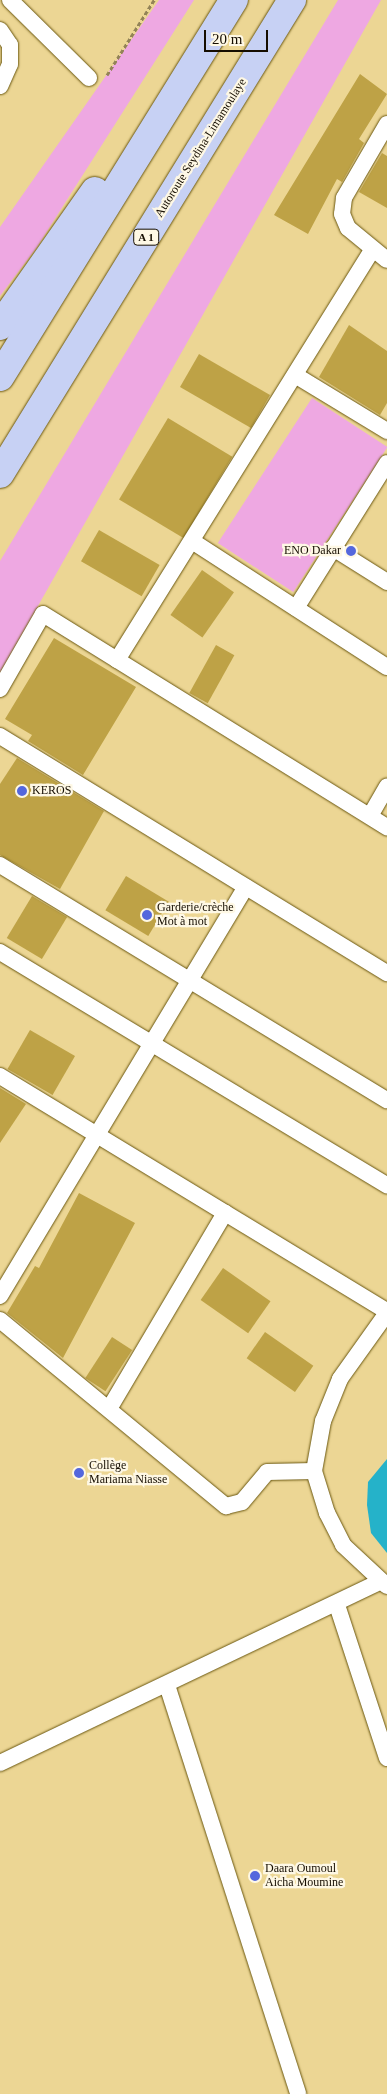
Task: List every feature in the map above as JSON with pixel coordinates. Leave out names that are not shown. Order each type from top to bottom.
[{"type":"highway","points":[[0,377],[234,0]]},
{"type":"highway","name":"Autoroute Seydina-Limamoulaye","points":[[0,474],[292,0]]},
{"type":"highway","points":[[0,326],[98,186],[166,108]]},
{"type":"street","points":[[10,0],[89,78]]},
{"type":"street","points":[[0,30],[10,45],[10,64],[0,86]]},
{"type":"street","points":[[387,124],[344,198],[342,214],[348,228],[372,251],[387,260]]},
{"type":"street","points":[[118,660],[372,251]]},
{"type":"street","points":[[295,374],[387,430]]},
{"type":"street","points":[[296,608],[387,463]]},
{"type":"street","points":[[192,541],[387,667]]},
{"type":"street","points":[[333,548],[387,582]]},
{"type":"street","points":[[0,689],[44,614],[387,827]]},
{"type":"street","points":[[0,736],[387,972]]},
{"type":"street","points":[[370,816],[387,787]]},
{"type":"street","points":[[0,865],[387,1100]]},
{"type":"street","points":[[0,1296],[246,887]]},
{"type":"street","points":[[0,952],[387,1185]]},
{"type":"street","points":[[0,1076],[387,1312],[340,1379],[323,1421],[314,1471],[327,1512],[343,1545],[384,1584],[0,1763]]},
{"type":"street","points":[[109,1409],[226,1213]]},
{"type":"street","points":[[0,1320],[226,1506],[242,1502],[267,1472],[314,1471]]},
{"type":"street","points":[[337,1605],[387,1758]]},
{"type":"street","points":[[167,1685],[298,2094]]},
{"type":"path","points":[[89,78],[105,78],[154,0]]},
{"type":"shaded area","points":[[159,0],[194,0],[37,247],[0,296],[0,227]]},
{"type":"shaded area","points":[[338,0],[381,0],[0,673],[0,561]]},
{"type":"shaded area","points":[[312,398],[387,448],[293,592],[218,543]]},
{"type":"water","points":[[387,1459],[387,1553],[371,1533],[367,1505],[368,1482]]},
{"type":"building","points":[[360,74],[387,94],[359,139],[364,143],[342,182],[337,179],[308,234],[274,215]]},
{"type":"building","points":[[382,153],[387,156],[387,208],[359,192]]},
{"type":"building","points":[[349,325],[387,351],[387,403],[380,415],[319,377]]},
{"type":"building","points":[[199,354],[270,395],[251,428],[180,387]]},
{"type":"building","points":[[168,418],[232,457],[183,538],[119,499]]},
{"type":"building","points":[[99,530],[160,565],[142,596],[81,561]]},
{"type":"building","points":[[202,570],[234,592],[202,637],[170,615]]},
{"type":"building","points":[[54,638],[136,687],[83,775],[28,741],[32,735],[5,719]]},
{"type":"building","points":[[216,645],[234,655],[208,703],[189,693]]},
{"type":"building","points":[[17,758],[104,811],[60,889],[0,855],[0,784]]},
{"type":"building","points":[[126,876],[169,902],[148,936],[105,910]]},
{"type":"building","points":[[32,896],[67,917],[42,959],[7,938]]},
{"type":"building","points":[[30,1030],[75,1056],[53,1095],[8,1069]]},
{"type":"building","points":[[0,1088],[26,1104],[0,1143]]},
{"type":"building","points":[[79,1193],[135,1223],[63,1358],[7,1313],[35,1266],[39,1268]]},
{"type":"building","points":[[223,1268],[271,1301],[248,1333],[201,1300]]},
{"type":"building","points":[[265,1332],[313,1366],[295,1392],[247,1358]]},
{"type":"building","points":[[112,1337],[132,1350],[105,1391],[85,1378]]},
{"type":"place","name":"ENO Dakar","points":[[351,551]]},
{"type":"place","name":"KEROS","points":[[22,791]]},
{"type":"place","name":"Garderie/crèche Mot à mot","points":[[147,915]]},
{"type":"place","name":"Collège Mariama Niasse","points":[[79,1473]]},
{"type":"place","name":"Daara Oumoul Aicha Moumine","points":[[255,1876]]}]
